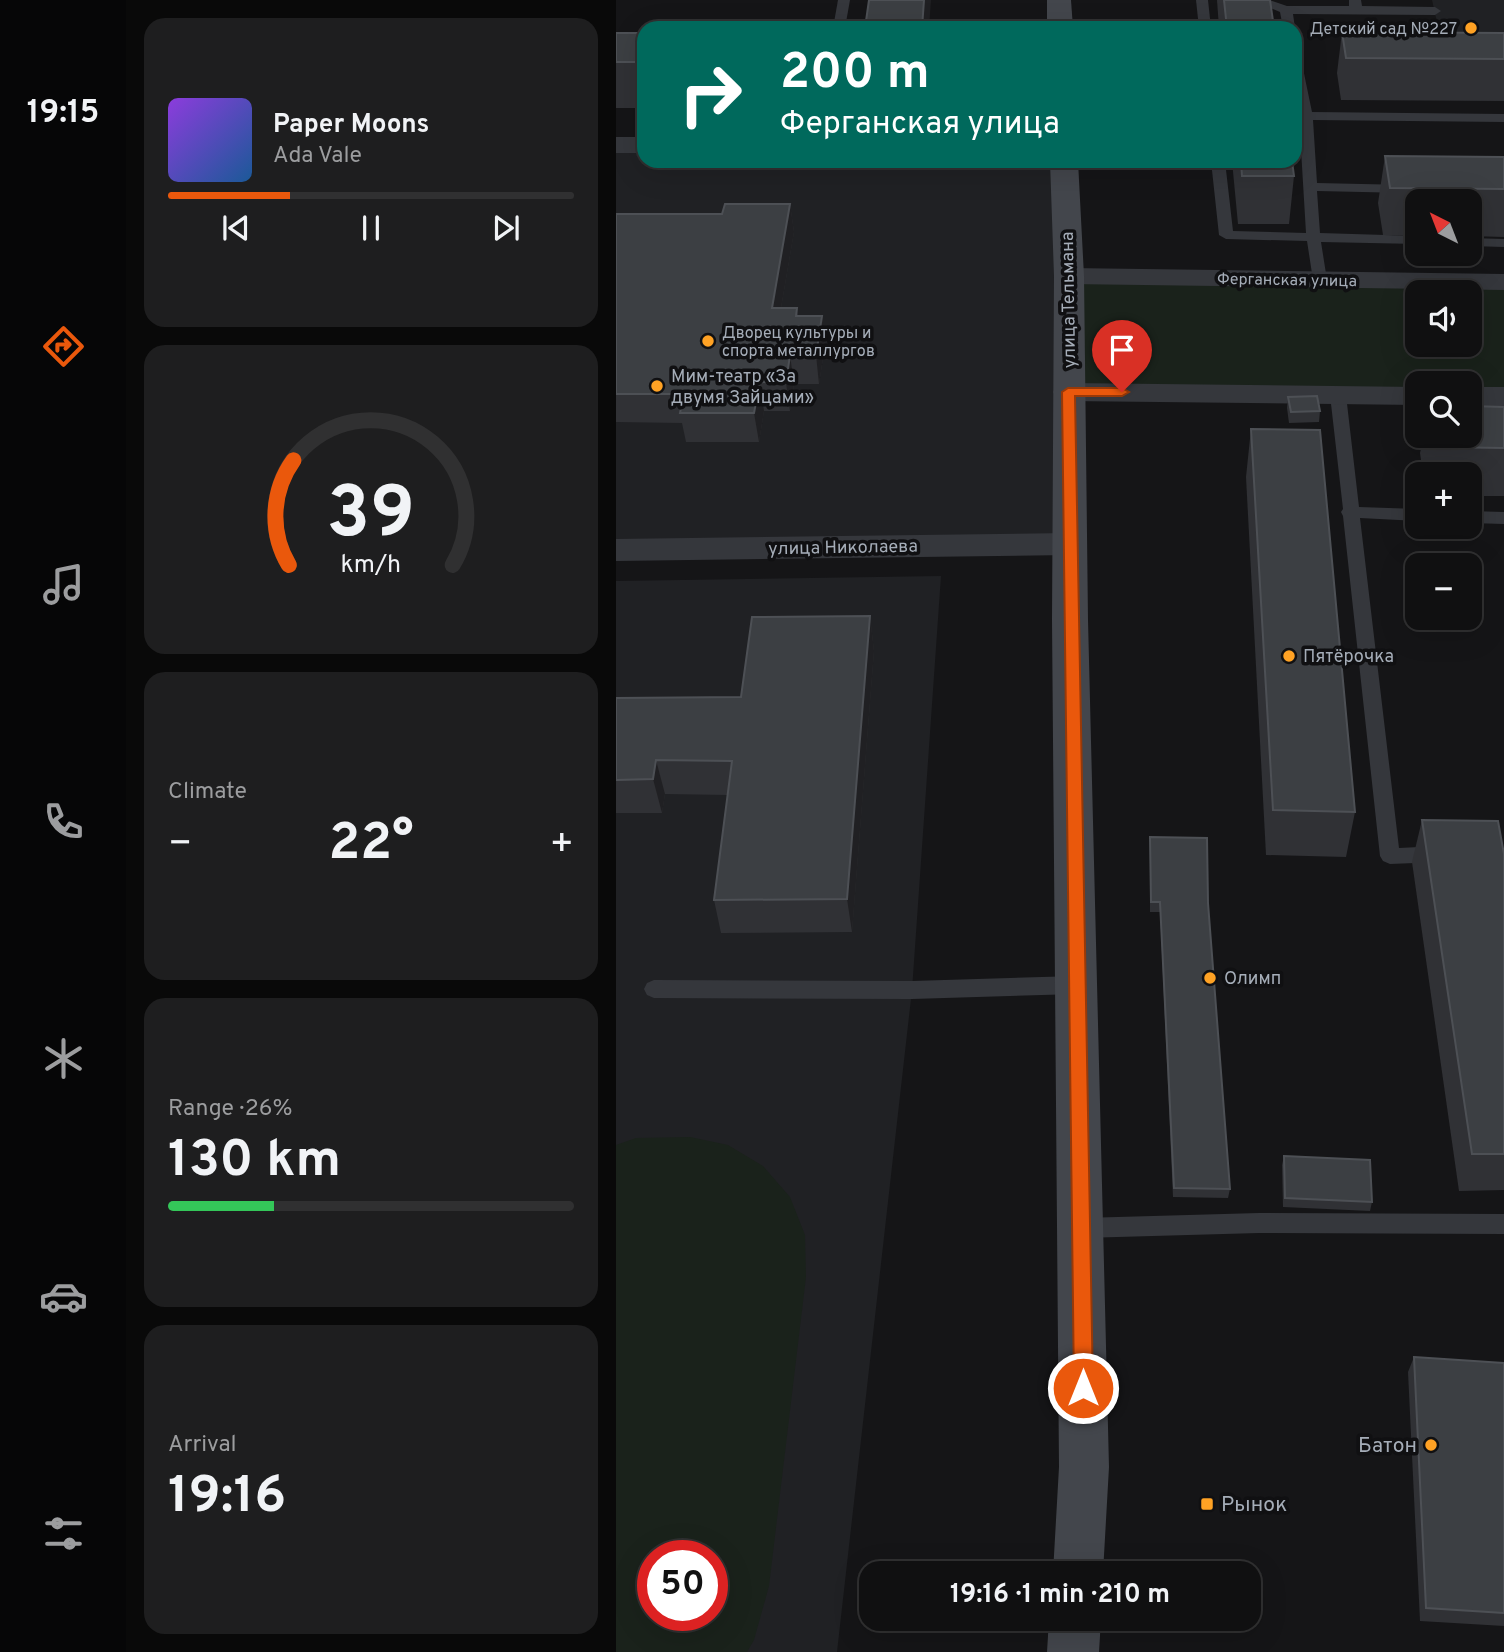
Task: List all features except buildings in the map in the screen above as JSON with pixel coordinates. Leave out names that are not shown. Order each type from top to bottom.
[{"type":"main road","points":[[1059,0],[1060,21]]},
{"type":"main road","name":"улица Тельмана","points":[[1064,168],[1069,276],[1070,544],[1082,1228],[1084,1467],[1079,1561]]},
{"type":"main road","points":[[1073,1652],[1074,1631]]},
{"type":"street","points":[[616,145],[637,145]]},
{"type":"street","name":"Ферганская улица","points":[[1069,276],[1504,282]]},
{"type":"street","points":[[1068,392],[1405,396]]},
{"type":"street","points":[[1482,397],[1504,397]]},
{"type":"street","name":"улица Николаева","points":[[616,550],[1070,544]]},
{"type":"lane","points":[[840,21],[844,0]]},
{"type":"lane","points":[[1202,0],[1204,21]]},
{"type":"lane","points":[[1257,0],[1286,10],[1356,5],[1435,11]]},
{"type":"lane","points":[[1286,10],[1288,21]]},
{"type":"lane","points":[[1302,95],[1306,116],[1313,237],[1320,280]]},
{"type":"lane","points":[[1306,116],[1504,118]]},
{"type":"lane","points":[[1219,168],[1226,235],[1405,240]]},
{"type":"lane","points":[[1310,187],[1421,189]]},
{"type":"lane","points":[[1482,242],[1504,243]]},
{"type":"lane","points":[[1338,395],[1349,512],[1390,856],[1453,854]]},
{"type":"lane","points":[[1349,512],[1405,514]]},
{"type":"lane","points":[[1482,517],[1504,518]]},
{"type":"lane","points":[[654,989],[912,990],[1077,985]]},
{"type":"lane","points":[[1082,1228],[1259,1223],[1504,1224]]},
{"type":"shaded area","name":"Детский сад №227","points":[[1432,0],[1504,0],[1504,44],[1442,44]]},
{"type":"shaded area","points":[[616,145],[637,145],[637,168],[1064,168],[1070,544],[616,550]]},
{"type":"shaded area","points":[[1069,276],[1405,281],[1405,357],[1482,357],[1482,282],[1504,282],[1504,397],[1482,397],[1482,371],[1405,371],[1405,396],[1068,392]]},
{"type":"shaded area","points":[[941,576],[912,990],[837,1652],[616,1652],[616,581]]},
{"type":"shaded area","points":[[690,1137],[728,1145],[763,1166],[790,1197],[805,1235],[806,1277],[769,1586],[754,1640],[747,1652],[616,1652],[616,1145],[636,1138]]},
{"type":"place","name":"Детский сад №227","points":[[1471,28]]},
{"type":"place","name":"Дворец культуры и спорта металлургов","points":[[708,341]]},
{"type":"place","name":"Мим-театр «За двумя Зайцами»","points":[[657,386]]},
{"type":"place","name":"Пятёрочка","points":[[1289,656]]},
{"type":"place","name":"Олимп","points":[[1210,978]]},
{"type":"place","name":"Батон","points":[[1431,1445]]},
{"type":"place","name":"Рынок","points":[[1207,1504]]},
{"type":"route","points":[[1083,1388],[1068,392],[1122,392]]}]
